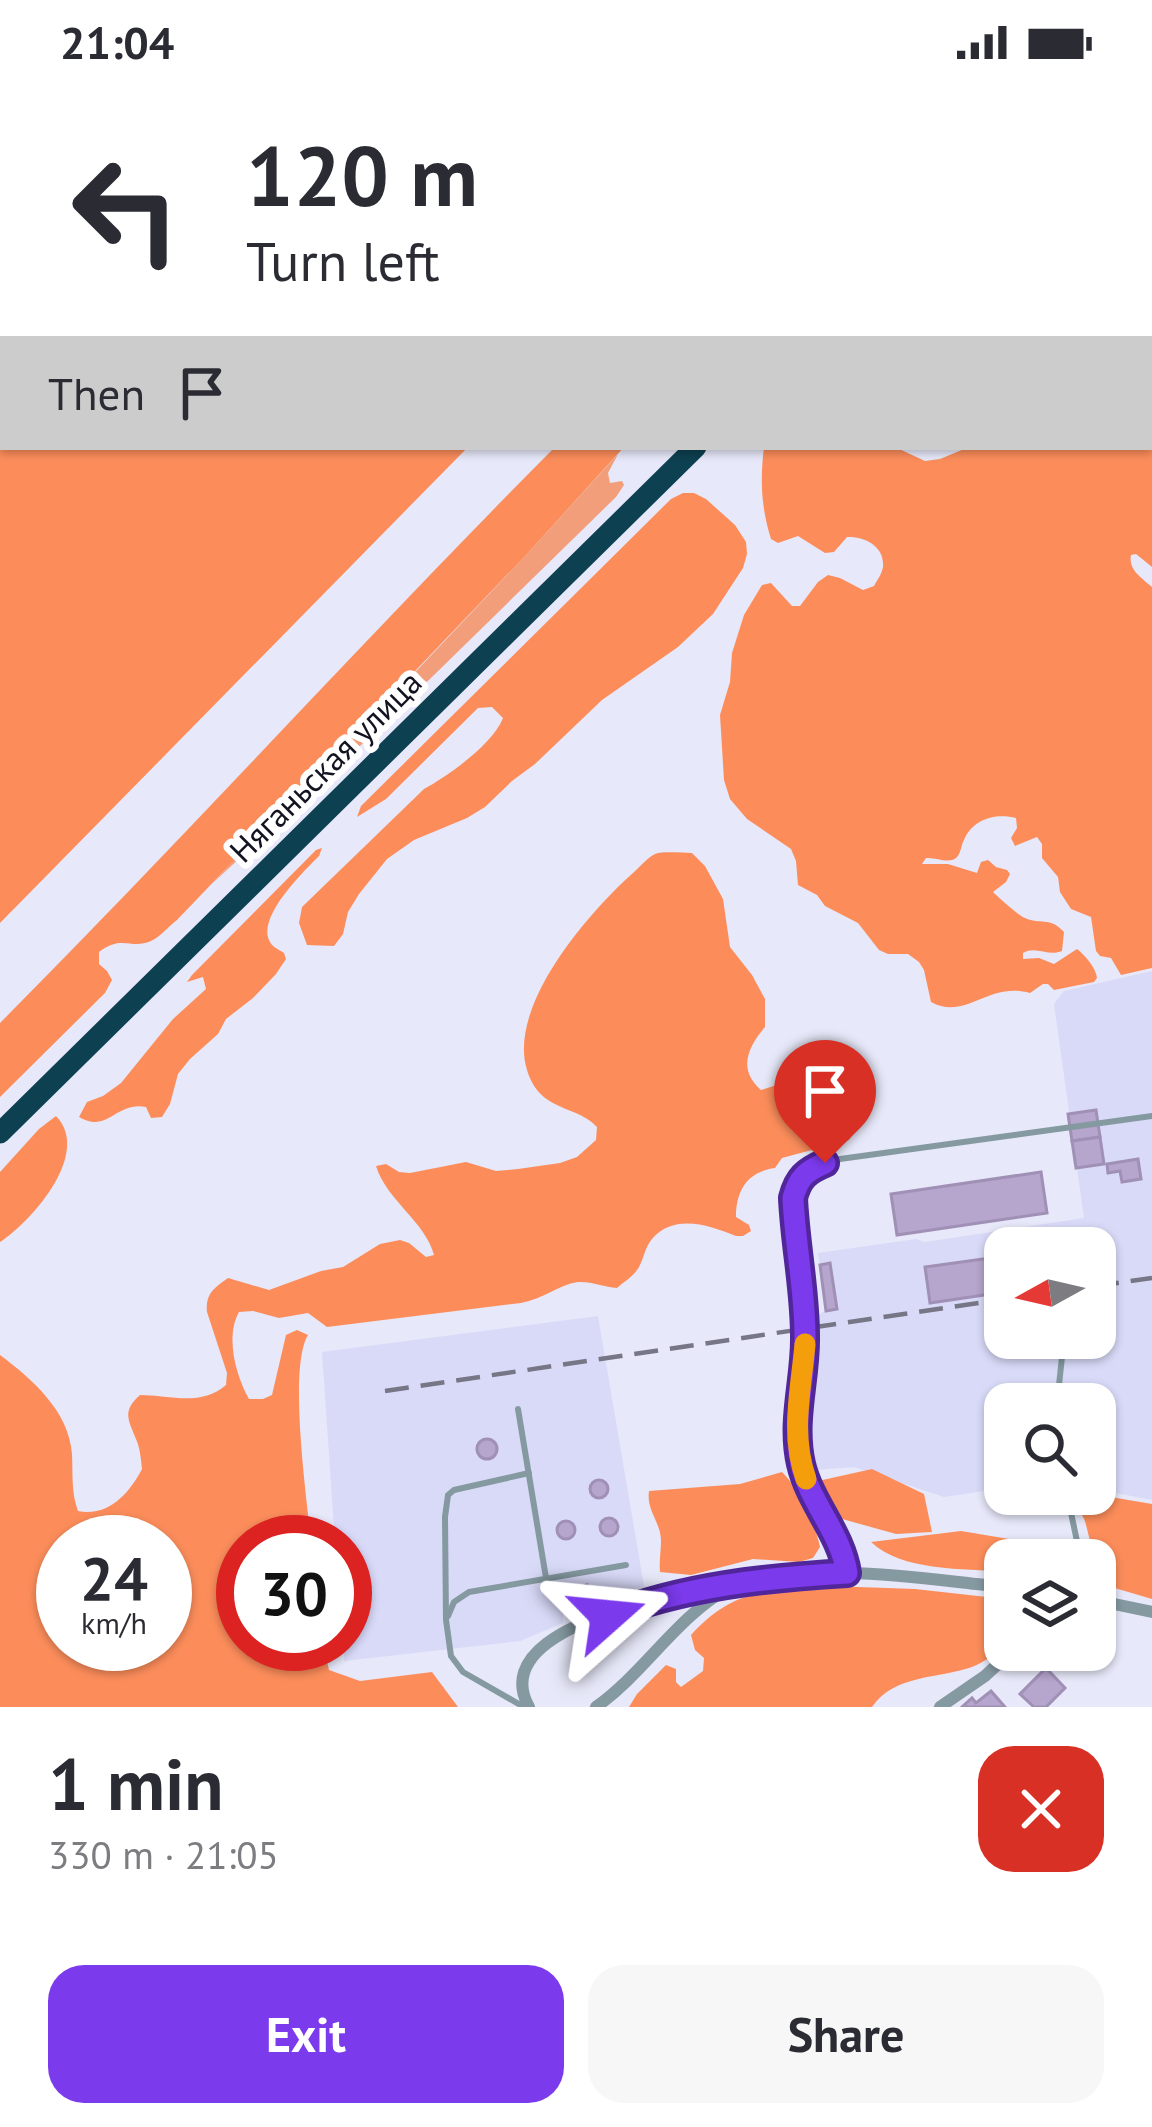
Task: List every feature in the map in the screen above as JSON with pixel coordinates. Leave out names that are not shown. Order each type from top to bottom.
[{"type":"highway","name":"Няганьская улица","points":[[0,1133],[693,450]]},
{"type":"street","points":[[526,1707],[522,1692],[528,1661],[536,1650],[552,1638],[638,1604],[740,1582],[847,1573],[984,1585]]},
{"type":"street","points":[[596,1707],[705,1604],[740,1582]]},
{"type":"street","points":[[1116,1604],[1152,1612]]},
{"type":"street","points":[[940,1707],[990,1671]]},
{"type":"lane","points":[[847,1573],[842,1549],[808,1486],[796,1439],[806,1342],[793,1198],[797,1183],[816,1167],[840,1159],[1152,1116]]},
{"type":"lane","points":[[518,1409],[546,1578]]},
{"type":"lane","points":[[526,1707],[458,1667],[449,1649],[445,1517],[448,1496],[464,1486],[529,1474]]},
{"type":"lane","points":[[446,1620],[454,1602],[469,1592],[626,1565]]},
{"type":"shaded area","points":[[0,450],[465,450],[0,923]]},
{"type":"shaded area","points":[[552,450],[621,450],[177,920],[151,941],[114,944],[99,952],[99,964],[112,980],[105,993],[0,1097],[0,1023]]},
{"type":"shaded area","points":[[764,450],[901,450],[925,461],[962,450],[1152,450],[1152,567],[1136,554],[1131,560],[1152,587],[1152,968],[1121,975],[1111,958],[1100,956],[1091,917],[1071,909],[1060,892],[1058,877],[1042,858],[1037,837],[1015,846],[1011,838],[1016,818],[993,817],[973,827],[956,858],[926,858],[922,864],[948,864],[977,873],[981,862],[988,860],[1007,870],[1006,882],[993,892],[1022,917],[1054,924],[1064,932],[1062,951],[1028,951],[1023,959],[1054,964],[1077,949],[1097,978],[1054,990],[1043,984],[1030,993],[1002,992],[955,1007],[931,1002],[919,962],[908,954],[879,950],[858,923],[798,885],[791,849],[747,819],[730,799],[724,780],[720,715],[744,615],[762,585],[771,583],[792,606],[800,606],[828,575],[863,590],[874,586],[883,567],[881,553],[860,538],[847,537],[834,552],[825,553],[798,536],[778,543],[771,539],[762,493]]},
{"type":"shaded area","points":[[618,454],[608,473],[610,483],[622,481],[624,485],[616,497],[214,882],[528,553]]},
{"type":"shaded area","points":[[683,493],[706,499],[746,542],[743,568],[713,614],[678,647],[602,700],[485,807],[414,840],[387,859],[348,912],[343,934],[334,946],[307,945],[299,923],[302,907],[424,789],[480,748],[503,718],[492,707],[478,708],[386,799],[357,817],[361,806],[671,499]]},
{"type":"shaded area","points":[[322,848],[270,919],[269,940],[286,959],[178,1074],[162,1117],[151,1118],[146,1107],[136,1106],[97,1122],[79,1117],[87,1102],[121,1083],[173,1019],[206,989],[203,977],[187,982],[192,975]]},
{"type":"shaded area","points":[[668,852],[692,853],[705,866],[723,899],[730,947],[765,999],[765,1027],[750,1051],[749,1075],[761,1090],[783,1083],[803,1092],[848,1094],[857,1100],[859,1111],[849,1140],[782,1158],[775,1168],[750,1178],[737,1208],[736,1217],[751,1231],[743,1236],[692,1224],[661,1231],[650,1242],[637,1270],[617,1288],[578,1282],[521,1303],[327,1327],[308,1313],[279,1318],[239,1312],[235,1322],[234,1356],[249,1399],[272,1395],[286,1335],[297,1330],[308,1335],[299,1375],[299,1404],[308,1515],[216,1515],[216,1671],[332,1671],[360,1681],[432,1672],[458,1707],[0,1707],[0,1355],[36,1386],[64,1424],[78,1511],[108,1507],[131,1487],[142,1469],[128,1416],[134,1401],[140,1395],[196,1398],[226,1385],[227,1373],[207,1306],[209,1296],[228,1278],[269,1290],[343,1267],[380,1244],[400,1240],[426,1257],[434,1255],[376,1166],[386,1164],[410,1173],[466,1162],[496,1171],[577,1157],[596,1140],[597,1127],[549,1101],[533,1084],[524,1045],[529,1018],[556,962],[595,911],[647,860]]},
{"type":"shaded area","points":[[1152,971],[1152,1500],[1116,1493],[1116,1383],[984,1383],[984,1491],[944,1497],[854,1467],[815,1470],[806,1430],[819,1334],[816,1317],[826,1310],[818,1253],[984,1233],[984,1359],[1116,1359],[1116,1227],[1024,1227],[1084,1218],[1054,1004],[1064,991]]},
{"type":"shaded area","points":[[56,1116],[65,1131],[63,1167],[41,1203],[0,1242],[0,1172]]},
{"type":"shaded area","points":[[598,1316],[644,1586],[599,1604],[591,1600],[563,1609],[563,1623],[520,1641],[372,1658],[372,1515],[333,1515],[322,1352]]},
{"type":"shaded area","points":[[872,1469],[924,1494],[932,1532],[896,1534],[835,1517],[818,1481]]},
{"type":"shaded area","points":[[782,1472],[801,1497],[814,1527],[820,1547],[813,1558],[799,1562],[753,1559],[691,1575],[660,1572],[660,1534],[649,1491],[740,1484]]},
{"type":"shaded area","points":[[1116,1498],[1152,1504],[1152,1599],[1116,1588],[1116,1539],[1090,1539],[1082,1515],[1116,1515]]},
{"type":"shaded area","points":[[961,1531],[1009,1539],[984,1539],[984,1571],[916,1564],[871,1542]]},
{"type":"shaded area","points":[[830,1586],[984,1597],[984,1661],[905,1683],[872,1707],[629,1707],[666,1665],[676,1669],[681,1687],[703,1671],[704,1658],[695,1650],[691,1635],[723,1608],[771,1591]]},
{"type":"building","points":[[1096,1110],[1100,1137],[1072,1141],[1068,1114]]},
{"type":"building","points":[[1100,1137],[1104,1164],[1076,1168],[1072,1141]]},
{"type":"building","points":[[1138,1159],[1141,1179],[1122,1182],[1120,1171],[1108,1173],[1107,1164]]},
{"type":"building","points":[[1041,1172],[1047,1213],[897,1235],[891,1194]]},
{"type":"building","points":[[984,1259],[984,1295],[930,1303],[925,1267]]},
{"type":"building","points":[[830,1263],[837,1309],[826,1311],[820,1265]]},
{"type":"building","points":[[487,1439],[497,1449],[487,1459],[477,1449]]},
{"type":"building","points":[[599,1480],[608,1489],[599,1498],[590,1489]]},
{"type":"building","points":[[609,1518],[618,1527],[609,1536],[600,1527]]},
{"type":"building","points":[[566,1521],[575,1530],[566,1539],[557,1530]]},
{"type":"building","points":[[587,1585],[591,1600],[569,1607],[564,1592]]},
{"type":"building","points":[[1043,1671],[1065,1688],[1046,1707],[1034,1707],[1020,1694]]},
{"type":"building","points":[[991,1691],[1005,1707],[962,1707],[972,1698],[976,1703]]},
{"type":"railway","points":[[1116,1283],[1152,1278]]},
{"type":"railway","points":[[385,1391],[984,1302]]},
{"type":"slow traffic","points":[[805,1344],[796,1439],[806,1479]]},
{"type":"route","points":[[608,1616],[700,1588],[847,1573],[842,1549],[808,1486],[796,1439],[806,1342],[793,1198],[804,1174],[825,1163]]}]
